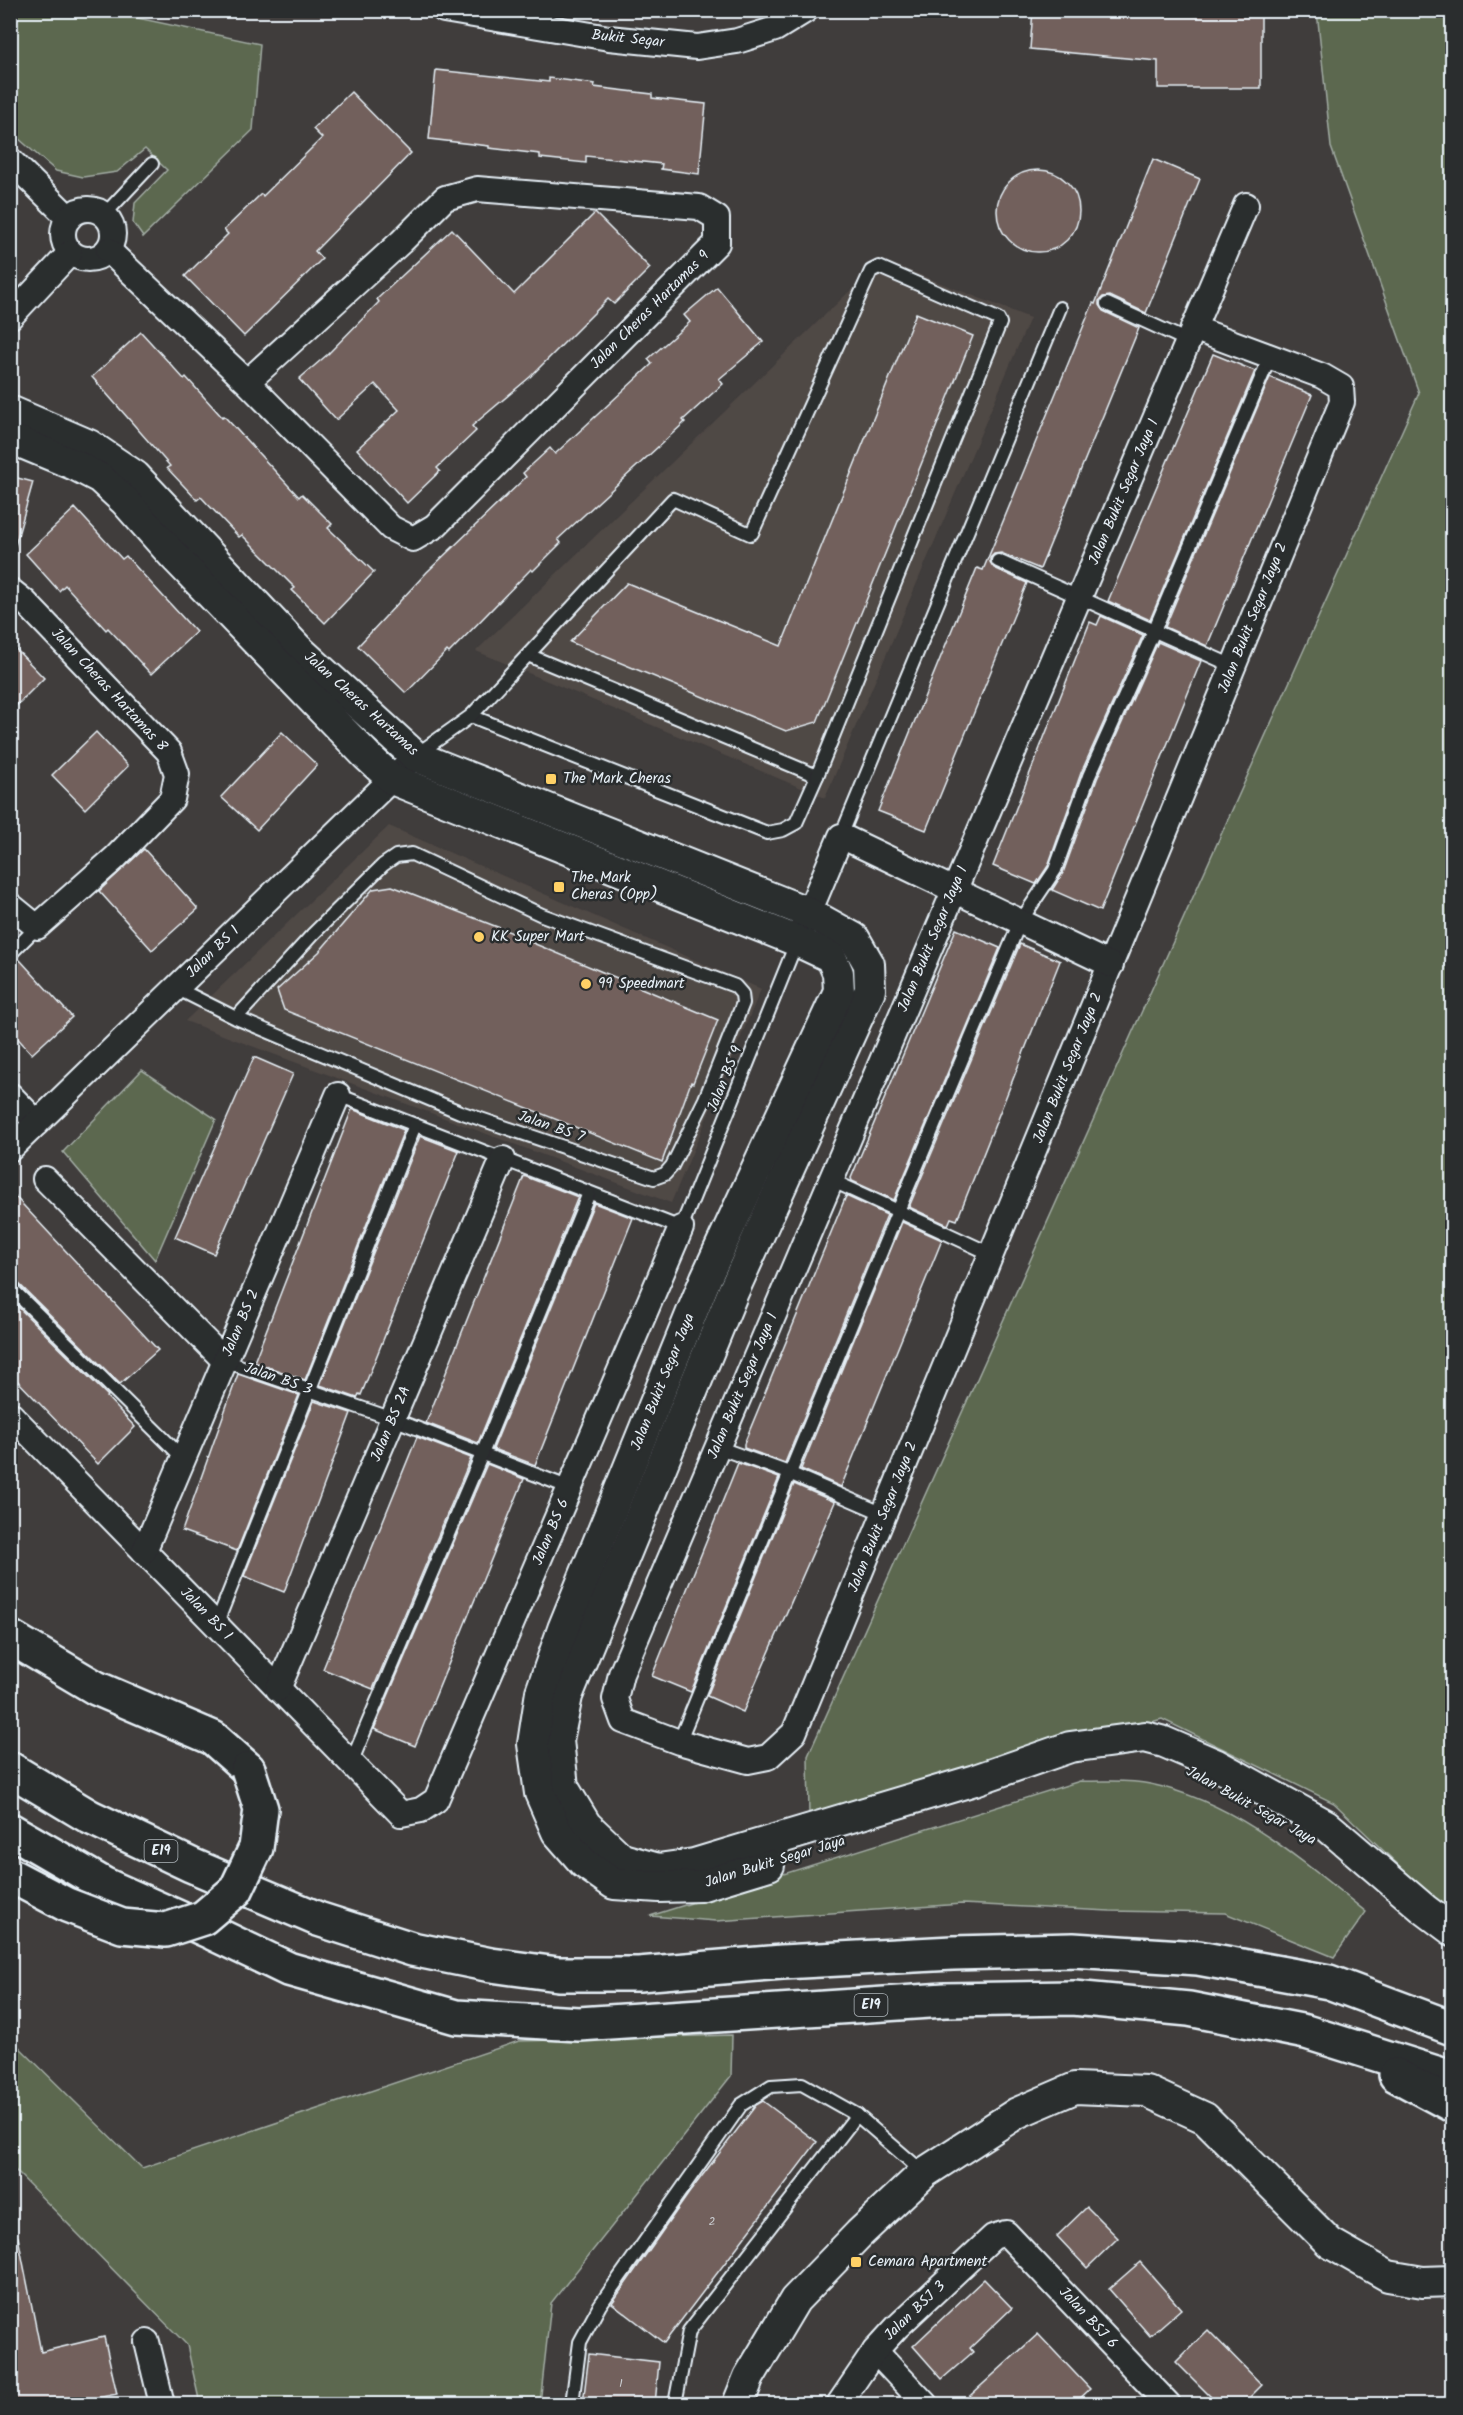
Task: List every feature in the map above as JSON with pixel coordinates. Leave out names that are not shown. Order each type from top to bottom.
[{"type":"highway","points":[[10,1637],[96,1688],[213,1738],[248,1769],[261,1809],[256,1848],[236,1890],[203,1918],[166,1930],[122,1926],[67,1905],[10,1875]]},
{"type":"highway","name":"E19","points":[[10,1769],[90,1817],[191,1866],[318,1918],[412,1949],[491,1965],[558,1974],[639,1974],[782,1962],[953,1953],[1073,1950],[1198,1958],[1329,1982],[1452,2028]]},
{"type":"highway","name":"E19","points":[[10,1830],[103,1884],[213,1933],[288,1970],[456,2017],[579,2024],[945,2000],[1073,1998],[1189,2009],[1306,2032],[1452,2078]]},
{"type":"highway","points":[[1306,2032],[1452,2105]]},
{"type":"street","name":"Bukit Segar","points":[[444,10],[609,38],[697,47],[737,41],[775,29],[807,10]]},
{"type":"street","points":[[10,160],[69,218]]},
{"type":"street","name":"Jalan Cheras Hartamas 9","points":[[108,250],[247,382],[391,528],[413,539],[435,526],[717,243],[717,218],[699,207],[477,189],[445,198],[401,242],[247,382]]},
{"type":"street","name":"Jalan Bukit Segar Jaya 1","points":[[794,1733],[768,1757],[748,1761],[679,1742],[623,1721],[615,1699],[621,1674],[1246,205]]},
{"type":"street","points":[[90,209],[104,215],[112,228],[113,236],[108,250],[94,259],[77,258],[70,253],[62,231],[69,218],[75,213],[90,209]]},
{"type":"street","points":[[10,317],[70,253]]},
{"type":"street","points":[[1191,334],[1270,357]]},
{"type":"street","name":"Jalan Bukit Segar Jaya 2","points":[[794,1733],[1342,402],[1341,387],[1322,376],[1270,357]]},
{"type":"street","name":"Jalan Cheras Hartamas","points":[[10,411],[88,445],[135,476],[297,648],[415,756],[809,914],[854,938],[869,964],[870,990]]},
{"type":"street","name":"Jalan Cheras Hartamas","points":[[10,438],[100,478],[125,501],[172,555],[359,748],[392,779],[797,941],[831,957],[838,974],[839,991]]},
{"type":"street","name":"Jalan Cheras Hartamas 8","points":[[10,590],[25,602],[169,752],[177,774],[171,799],[115,858],[37,927]]},
{"type":"street","name":"Jalan BS 1","points":[[10,1149],[415,756]]},
{"type":"street","points":[[797,941],[841,836],[1111,965]]},
{"type":"street","points":[[10,905],[37,927]]},
{"type":"street","name":"Jalan Bukit Segar Jaya","points":[[870,990],[733,1292],[567,1696],[558,1740],[563,1787],[586,1825],[622,1858],[658,1869],[694,1864],[975,1780],[1070,1747],[1145,1737],[1164,1742],[1215,1764],[1326,1825],[1424,1910],[1452,1930]]},
{"type":"street","name":"Jalan Bukit Segar Jaya","points":[[839,991],[706,1278],[563,1629],[542,1692],[533,1744],[540,1793],[557,1832],[584,1863],[614,1884],[659,1887],[700,1886],[808,1853],[1024,1780],[1078,1764],[1125,1755],[1190,1769],[1256,1805],[1318,1843],[1382,1899],[1452,1950]]},
{"type":"street","points":[[10,1095],[37,1123]]},
{"type":"street","name":"Jalan BS 2","points":[[144,1551],[338,1095]]},
{"type":"street","name":"Jalan BS 2A","points":[[278,1689],[503,1159]]},
{"type":"street","name":"Jalan BS 3","points":[[45,1179],[225,1361]]},
{"type":"street","name":"Jalan BS 6","points":[[401,1814],[421,1810],[436,1800],[681,1228]]},
{"type":"street","name":"Jalan BS 1","points":[[10,1414],[401,1814]]},
{"type":"street","points":[[738,2404],[749,2377],[795,2300],[859,2234],[924,2173],[1017,2113],[1075,2088],[1146,2091],[1205,2118],[1330,2243],[1388,2276],[1423,2282],[1452,2281]]},
{"type":"street","name":"Jalan BSJ 3","points":[[839,2404],[875,2351],[897,2327],[993,2237],[1006,2233]]},
{"type":"street","name":"Jalan BSJ 6","points":[[1006,2233],[1168,2404]]},
{"type":"street","points":[[147,2342],[162,2404]]},
{"type":"street","points":[[875,2351],[925,2404]]},
{"type":"lane","points":[[104,215],[152,164]]},
{"type":"lane","points":[[415,756],[471,716],[673,499],[752,533],[871,271],[879,267],[998,319],[999,323],[796,823],[783,830],[767,833],[471,716]]},
{"type":"lane","points":[[1107,304],[1191,334]]},
{"type":"lane","points":[[841,836],[1060,308]]},
{"type":"lane","points":[[679,1742],[1020,922],[1055,870],[1089,776],[1154,631],[1270,357]]},
{"type":"lane","points":[[998,561],[1233,666]]},
{"type":"lane","points":[[528,655],[817,776]]},
{"type":"lane","name":"Jalan BS 7","points":[[412,854],[542,915],[735,986],[742,994],[743,1004],[705,1099],[672,1166],[665,1174],[654,1178],[460,1112],[236,1018],[382,865],[396,856],[412,854]]},
{"type":"lane","name":"Jalan Cheras Hartamas 8","points":[[10,954],[37,927]]},
{"type":"lane","name":"Jalan BS 9","points":[[681,1228],[797,941]]},
{"type":"lane","points":[[176,988],[236,1018]]},
{"type":"lane","points":[[338,1095],[681,1228]]},
{"type":"lane","points":[[216,1625],[416,1125]]},
{"type":"lane","points":[[831,1180],[991,1254]]},
{"type":"lane","points":[[351,1763],[482,1454],[589,1192]]},
{"type":"lane","points":[[10,1287],[183,1458]]},
{"type":"lane","name":"Jalan BS 3","points":[[225,1361],[393,1419],[570,1488]]},
{"type":"lane","points":[[717,1447],[789,1473],[884,1514]]},
{"type":"lane","points":[[572,2404],[580,2342],[600,2305],[741,2105],[771,2086],[802,2084],[856,2115],[924,2173]]},
{"type":"lane","points":[[675,2404],[678,2375],[689,2331],[856,2115]]},
{"type":"shaded area","points":[[882,260],[1030,318],[825,798],[476,651]]},
{"type":"shaded area","points":[[389,826],[761,989],[671,1203],[185,1021]]},
{"type":"green space","points":[[11,11],[105,11],[260,44],[253,130],[143,237],[133,223],[135,203],[167,170],[145,149],[117,172],[83,177],[56,171],[11,132]]},
{"type":"green space","points":[[1317,11],[1452,11],[1452,1914],[1334,1803],[1162,1719],[809,1815],[808,1756],[1419,393],[1331,147]]},
{"type":"green space","points":[[142,1070],[216,1119],[155,1260],[63,1152]]},
{"type":"green space","points":[[1080,1781],[1142,1782],[1181,1792],[1210,1804],[1238,1818],[1291,1853],[1366,1912],[1334,1957],[1225,1913],[1110,1911],[962,1904],[716,1921],[650,1916]]},
{"type":"green space","points":[[732,2035],[731,2076],[551,2303],[540,2404],[200,2404],[187,2345],[11,2166],[10,2038],[142,2168],[519,2041]]},
{"type":"building","points":[[1033,10],[1261,10],[1261,88],[1158,88],[1158,61],[1030,49]]},
{"type":"building","points":[[436,70],[549,82],[549,78],[595,84],[594,87],[652,94],[652,98],[706,104],[699,174],[661,169],[662,164],[586,156],[586,163],[540,158],[540,154],[489,148],[489,146],[429,139]]},
{"type":"building","points":[[351,92],[411,153],[315,251],[322,259],[244,336],[185,276],[228,234],[224,230],[261,194],[263,196],[322,138],[313,129]]},
{"type":"building","points":[[1153,159],[1200,179],[1146,313],[1110,296],[1103,297],[1099,301],[1103,311],[1139,328],[1040,569],[1001,553],[994,554],[990,558],[994,568],[1027,583],[926,830],[878,811],[977,568],[983,570],[1093,303],[1095,304]]},
{"type":"building","points":[[1038,170],[1054,174],[1067,182],[1075,195],[1079,211],[1075,227],[1067,240],[1054,248],[1038,252],[1022,248],[1009,240],[1001,227],[997,211],[1001,195],[1009,182],[1022,174]]},
{"type":"building","points":[[595,213],[650,268],[614,304],[608,299],[530,377],[472,426],[476,431],[437,468],[440,471],[407,503],[357,449],[399,410],[375,384],[336,420],[299,379],[328,354],[379,302],[377,299],[452,229],[514,294]]},
{"type":"building","points":[[717,287],[763,342],[719,379],[723,384],[558,539],[561,543],[533,571],[531,569],[449,653],[447,651],[406,693],[358,646],[427,572],[526,477],[523,473],[550,448],[555,454],[652,364],[648,359],[690,322],[684,315]]},
{"type":"building","points":[[916,313],[973,336],[817,722],[786,731],[570,642],[627,583],[781,646]]},
{"type":"building","points":[[141,332],[184,379],[186,377],[222,417],[224,416],[299,497],[302,494],[332,524],[328,528],[374,572],[325,623],[292,590],[295,588],[242,535],[239,537],[201,497],[197,500],[167,468],[170,466],[92,377]]},
{"type":"building","points":[[1213,354],[1255,371],[1150,620],[1108,601]]},
{"type":"building","points":[[1270,377],[1312,395],[1207,646],[1165,627]]},
{"type":"building","points":[[10,476],[33,482],[15,546],[10,545]]},
{"type":"building","points":[[75,508],[122,559],[126,556],[196,632],[151,674],[65,585],[59,591],[26,554]]},
{"type":"building","points":[[1101,616],[1143,635],[1081,773],[1048,866],[1036,884],[993,866],[1090,622],[1097,625]]},
{"type":"building","points":[[1158,642],[1201,661],[1100,911],[1052,890],[1063,873],[1097,779]]},
{"type":"building","points":[[10,643],[44,678],[10,712]]},
{"type":"building","points":[[96,732],[128,766],[85,809],[52,775]]},
{"type":"building","points":[[282,732],[317,765],[257,830],[221,797]]},
{"type":"building","points":[[144,849],[198,909],[152,950],[99,891]]},
{"type":"building","points":[[392,886],[523,937],[523,939],[718,1020],[693,1083],[691,1082],[662,1162],[284,1010],[277,990],[319,952],[373,889]]},
{"type":"building","points":[[956,929],[1000,948],[894,1200],[852,1181],[851,1178]]},
{"type":"building","points":[[1020,944],[1060,961],[957,1220],[951,1218],[948,1225],[909,1207]]},
{"type":"building","points":[[20,960],[72,1017],[32,1054],[10,1030],[10,969]]},
{"type":"building","points":[[254,1057],[293,1074],[214,1254],[175,1237]]},
{"type":"building","points":[[352,1109],[404,1130],[305,1380],[254,1362]]},
{"type":"building","points":[[420,1136],[459,1151],[361,1395],[359,1394],[357,1398],[320,1385]]},
{"type":"building","points":[[524,1176],[578,1197],[478,1443],[426,1423]]},
{"type":"building","points":[[10,1191],[158,1350],[120,1384],[16,1281],[10,1279]]},
{"type":"building","points":[[846,1196],[887,1215],[785,1463],[744,1448],[744,1444]]},
{"type":"building","points":[[594,1203],[633,1218],[535,1465],[493,1449]]},
{"type":"building","points":[[902,1222],[942,1240],[841,1487],[801,1469]]},
{"type":"building","points":[[10,1299],[108,1396],[135,1427],[98,1464],[10,1373]]},
{"type":"building","points":[[238,1374],[299,1395],[237,1551],[182,1531]]},
{"type":"building","points":[[314,1401],[351,1413],[284,1592],[244,1576]]},
{"type":"building","points":[[417,1437],[471,1458],[373,1689],[323,1669]]},
{"type":"building","points":[[738,1463],[779,1478],[691,1692],[652,1676]]},
{"type":"building","points":[[487,1464],[524,1479],[415,1746],[374,1729]]},
{"type":"building","points":[[794,1484],[835,1502],[743,1712],[707,1696]]},
{"type":"building","points":[[763,2101],[817,2142],[664,2343],[612,2303],[689,2193],[756,2105]]},
{"type":"building","points":[[1087,2207],[1118,2238],[1087,2268],[1057,2236]]},
{"type":"building","points":[[10,2237],[18,2237],[41,2352],[104,2337],[117,2394],[68,2404],[10,2404]]},
{"type":"building","points":[[1140,2262],[1181,2309],[1150,2336],[1109,2289]]},
{"type":"building","points":[[984,2279],[1012,2308],[970,2348],[973,2352],[942,2379],[913,2346]]},
{"type":"building","points":[[1208,2330],[1262,2385],[1243,2404],[1218,2404],[1176,2362]]},
{"type":"building","points":[[1038,2334],[1090,2389],[1074,2404],[961,2404]]},
{"type":"building","points":[[589,2354],[659,2362],[655,2404],[583,2404]]},
{"type":"place","name":"The Mark Cheras","points":[[551,779]]},
{"type":"place","name":"The Mark Cheras (Opp)","points":[[559,887]]},
{"type":"place","name":"KK Super Mart","points":[[479,937]]},
{"type":"place","name":"99 Speedmart","points":[[586,984]]},
{"type":"place","name":"Cemara Apartment","points":[[856,2262]]}]
